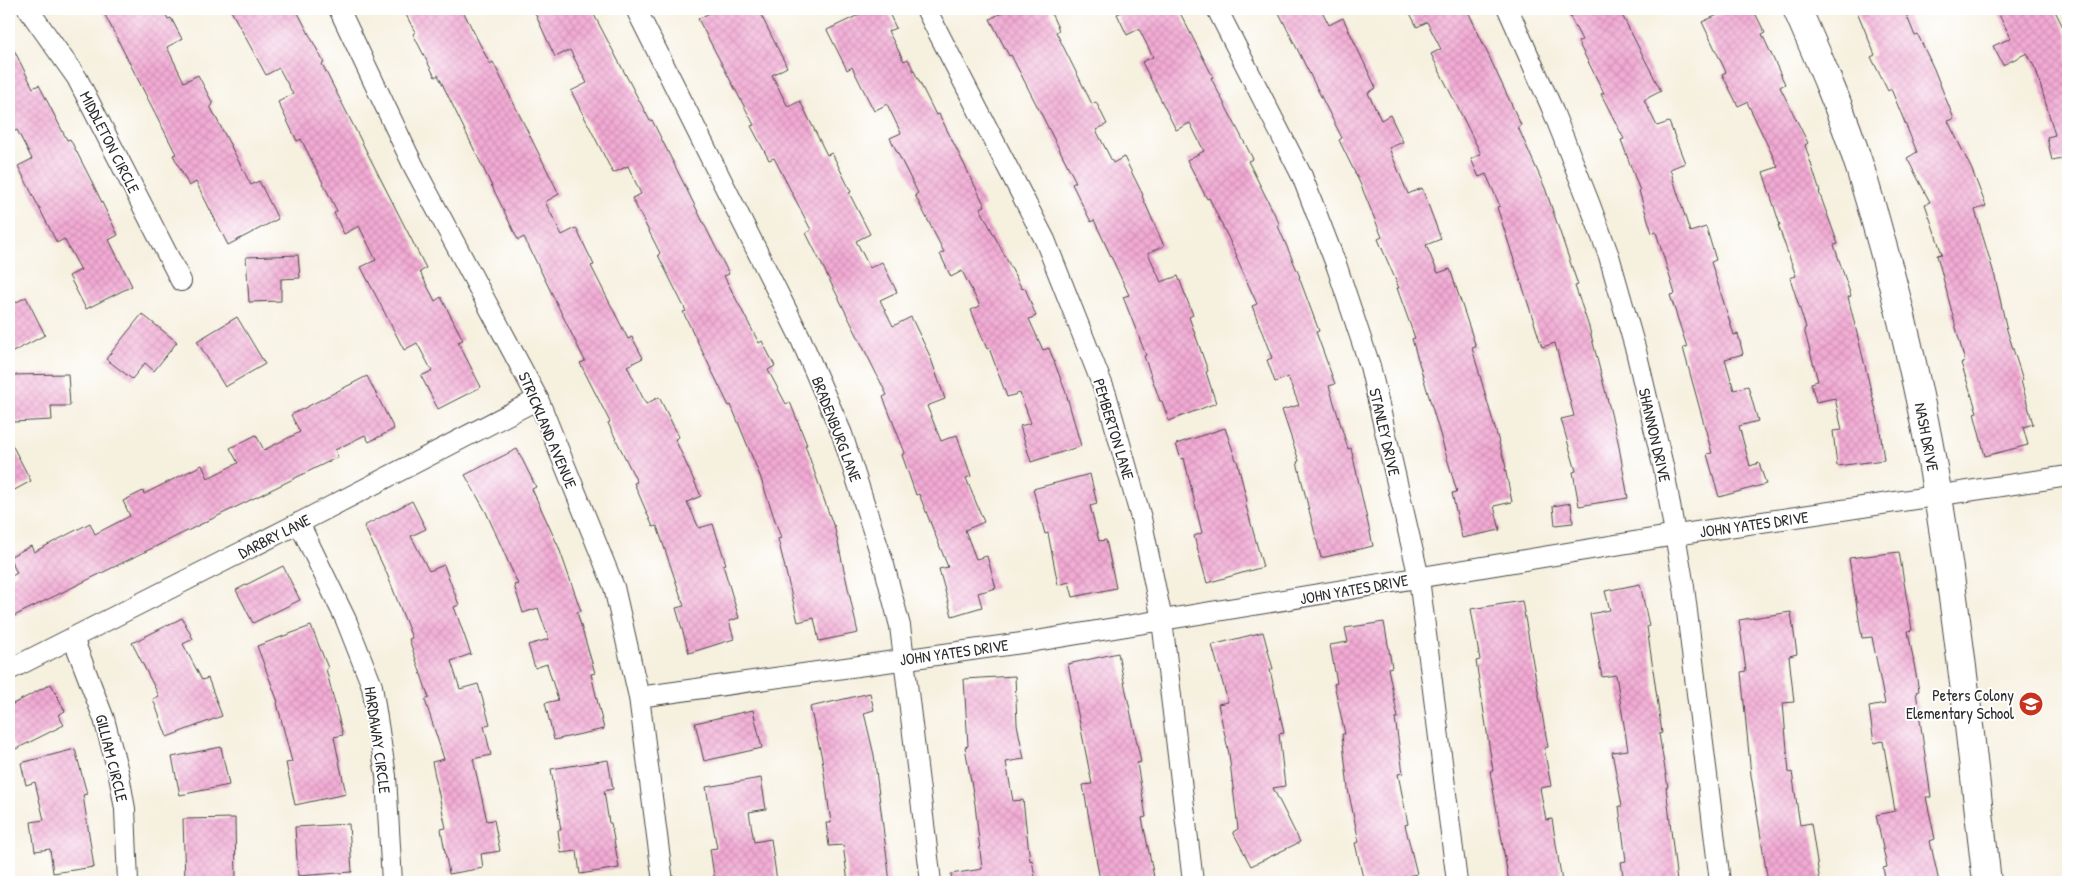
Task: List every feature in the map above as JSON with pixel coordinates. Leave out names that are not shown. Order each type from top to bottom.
[{"type":"street","name":"MIDDLETON CIRCLE","points":[[28,9],[77,78],[181,281]]},
{"type":"street","name":"STRICKLAND AVENUE","points":[[339,9],[414,167],[538,399],[614,587],[639,697],[664,882]]},
{"type":"street","name":"BRADENBURG LANE","points":[[636,9],[799,335],[842,434],[900,626],[931,882]]},
{"type":"street","name":"PEMBERTON LANE","points":[[926,9],[1046,240],[1106,394],[1141,518],[1162,620],[1193,882]]},
{"type":"street","name":"STANLEY DRIVE","points":[[1217,9],[1302,176],[1337,267],[1372,375],[1419,578],[1457,882]]},
{"type":"street","name":"SHANNON DRIVE","points":[[1508,9],[1551,106],[1609,256],[1636,351],[1664,470],[1676,535],[1720,882]]},
{"type":"street","name":"NASH DRIVE","points":[[1797,9],[1832,93],[1860,168],[1912,362],[1938,496],[1972,750],[1987,882]]},
{"type":"street","name":"DARBRY LANE","points":[[9,670],[538,399]]},
{"type":"street","name":"JOHN YATES DRIVE","points":[[639,697],[1036,641],[1290,601],[1676,535],[2068,476]]},
{"type":"street","name":"HARDAWAY CIRCLE","points":[[299,523],[346,620],[372,686],[386,776],[392,882]]},
{"type":"street","name":"GILLIAM CIRCLE","points":[[73,638],[104,719],[112,747],[125,809],[128,882]]},
{"type":"building","points":[[102,9],[163,9],[168,19],[171,18],[182,39],[167,47],[184,82],[198,75],[213,104],[210,106],[251,185],[259,181],[278,219],[228,245],[196,182],[189,186],[173,155],[176,154]]},
{"type":"building","points":[[230,9],[296,9],[426,268],[420,272],[435,301],[441,297],[463,340],[458,342],[481,387],[438,409],[421,376],[432,371],[417,343],[404,350],[361,267],[376,260],[359,226],[344,234],[334,213],[337,211],[301,139],[297,141],[278,102],[293,94],[279,68],[266,75]]},
{"type":"building","points":[[403,9],[462,9],[490,64],[493,62],[559,194],[545,202],[562,235],[576,228],[594,265],[591,266],[628,339],[632,337],[643,358],[627,366],[646,404],[659,397],[679,437],[675,439],[701,496],[687,502],[699,528],[713,524],[726,564],[723,565],[739,618],[729,621],[734,639],[689,653],[676,608],[684,606],[657,526],[653,527],[634,483],[637,482],[608,423],[610,422],[580,363],[585,361],[524,237],[518,240],[438,75],[435,77],[413,34],[415,32]]},
{"type":"building","points":[[533,9],[591,9],[650,121],[652,120],[729,274],[724,276],[759,343],[762,341],[775,366],[768,370],[786,404],[790,402],[807,445],[805,445],[834,525],[858,633],[819,641],[814,618],[798,622],[778,539],[781,538],[760,476],[731,405],[729,406],[683,312],[686,311],[658,255],[660,253],[632,198],[641,194],[628,166],[613,173],[571,91],[587,83],[570,50],[555,57]]},
{"type":"building","points":[[717,9],[758,9],[787,67],[772,75],[788,107],[800,101],[827,155],[832,153],[851,192],[849,193],[870,234],[856,241],[870,268],[882,262],[897,292],[880,300],[893,326],[911,317],[930,356],[945,399],[927,406],[941,441],[957,435],[971,476],[966,478],[984,522],[965,530],[976,559],[987,556],[996,588],[978,593],[982,607],[952,616],[939,569],[948,567],[919,494],[916,495],[902,455],[905,453],[883,397],[887,395],[806,233],[811,230],[774,158],[769,160],[751,126],[754,125],[698,19]]},
{"type":"building","points":[[871,9],[887,9],[896,28],[888,31],[904,61],[908,59],[936,115],[939,114],[985,206],[980,208],[1022,289],[1025,288],[1036,316],[1029,319],[1043,350],[1049,348],[1066,393],[1081,446],[1031,462],[1020,426],[1031,423],[1020,393],[1007,397],[989,348],[987,349],[971,310],[980,306],[962,271],[951,277],[940,254],[944,252],[915,195],[918,193],[890,138],[901,133],[887,104],[874,111],[852,67],[847,70],[827,30]]},
{"type":"building","points":[[1009,9],[1049,9],[1059,30],[1056,32],[1092,104],[1096,102],[1107,124],[1096,130],[1113,163],[1124,157],[1143,195],[1164,246],[1148,253],[1161,282],[1178,276],[1193,315],[1189,317],[1208,371],[1206,372],[1216,403],[1169,421],[1123,297],[1129,295],[1094,220],[1091,222],[1072,184],[1076,182],[1011,55],[1009,56],[990,19]]},
{"type":"building","points":[[1129,9],[1178,9],[1253,159],[1248,161],[1280,225],[1278,226],[1300,277],[1319,331],[1316,332],[1335,384],[1329,386],[1348,449],[1351,448],[1373,546],[1321,558],[1297,462],[1299,461],[1282,410],[1299,405],[1288,377],[1275,382],[1267,360],[1272,358],[1252,306],[1257,304],[1237,256],[1209,198],[1207,199],[1187,160],[1204,151],[1190,123],[1176,130],[1142,62],[1153,57],[1139,29],[1127,35],[1117,14]]},
{"type":"building","points":[[1277,9],[1321,9],[1329,25],[1343,18],[1376,88],[1368,93],[1381,120],[1390,115],[1403,142],[1389,148],[1408,194],[1422,188],[1441,239],[1426,245],[1438,273],[1450,269],[1476,347],[1472,348],[1506,467],[1512,502],[1494,506],[1500,530],[1462,538],[1452,493],[1457,492],[1412,339],[1415,338],[1397,288],[1399,288],[1378,239],[1382,237],[1360,183],[1339,140],[1342,138]]},
{"type":"building","points":[[1408,9],[1467,9],[1521,125],[1518,127],[1545,188],[1578,285],[1575,286],[1589,327],[1618,441],[1628,498],[1579,506],[1573,472],[1576,471],[1561,419],[1574,416],[1555,343],[1542,347],[1497,207],[1500,206],[1486,174],[1479,177],[1471,159],[1481,154],[1431,54],[1441,49],[1427,22],[1417,27]]},
{"type":"building","points":[[1566,9],[1619,9],[1661,91],[1644,100],[1657,126],[1669,122],[1685,163],[1670,169],[1690,232],[1706,227],[1716,260],[1711,262],[1734,335],[1738,334],[1743,354],[1725,359],[1734,390],[1748,386],[1758,421],[1739,426],[1750,466],[1759,463],[1766,484],[1719,497],[1707,454],[1712,453],[1683,348],[1687,347],[1670,295],[1675,294],[1656,232],[1652,233],[1640,191],[1621,140],[1624,139],[1601,94],[1604,93],[1578,42],[1582,40]]},
{"type":"building","points":[[1731,9],[1753,9],[1765,33],[1762,34],[1785,84],[1780,87],[1808,143],[1805,145],[1819,192],[1838,244],[1834,245],[1851,296],[1848,297],[1879,423],[1884,460],[1837,466],[1833,431],[1842,430],[1835,398],[1816,402],[1811,383],[1818,381],[1804,329],[1806,328],[1790,278],[1796,276],[1778,225],[1780,225],[1763,172],[1778,167],[1747,102],[1738,106],[1722,74],[1726,72],[1702,22]]},
{"type":"building","points":[[1856,9],[1904,9],[1915,36],[1918,35],[1934,69],[1954,119],[1948,121],[1972,170],[1986,206],[1975,210],[1995,277],[2007,330],[2023,380],[2021,381],[2033,424],[2023,427],[2028,445],[1985,456],[1974,413],[1977,412],[1961,363],[1965,362],[1937,255],[1942,254],[1925,204],[1930,202],[1907,158],[1917,152],[1891,89],[1888,91],[1871,57],[1875,55]]},
{"type":"building","points":[[1996,9],[2054,9],[2068,37],[2068,165],[2064,166],[2062,159],[2052,161],[2047,137],[2055,135],[2036,70],[2027,53],[2003,65],[1993,46],[2011,38]]},
{"type":"building","points":[[9,40],[33,88],[39,85],[67,140],[70,139],[118,235],[109,240],[132,286],[86,309],[69,276],[81,270],[64,239],[57,243],[18,166],[32,159],[17,130],[9,134]]},
{"type":"building","points":[[298,255],[300,278],[281,279],[281,301],[249,302],[246,257]]},
{"type":"building","points":[[26,297],[45,335],[9,354],[9,306]]},
{"type":"building","points":[[142,314],[177,342],[154,371],[145,363],[132,379],[106,359]]},
{"type":"building","points":[[237,317],[265,364],[225,387],[197,341]]},
{"type":"building","points":[[68,374],[70,406],[51,406],[52,420],[13,422],[11,375]]},
{"type":"building","points":[[367,376],[394,429],[369,442],[365,435],[335,450],[338,457],[14,616],[9,604],[9,578],[17,573],[9,557],[31,546],[34,552],[90,523],[95,534],[130,516],[123,501],[143,491],[144,494],[202,465],[208,478],[238,463],[230,448],[256,435],[264,450],[300,432],[291,415]]},
{"type":"building","points":[[1225,428],[1237,460],[1247,501],[1245,502],[1263,567],[1207,583],[1194,536],[1202,533],[1184,458],[1181,459],[1176,444]]},
{"type":"building","points":[[9,439],[31,481],[9,493]]},
{"type":"building","points":[[517,449],[536,487],[532,489],[559,548],[581,611],[577,612],[595,673],[591,674],[604,729],[554,740],[545,703],[558,700],[547,664],[535,668],[528,645],[549,639],[538,608],[523,613],[514,585],[518,584],[486,512],[465,475]]},
{"type":"building","points":[[1090,474],[1097,504],[1090,506],[1099,541],[1106,540],[1116,588],[1073,597],[1069,582],[1058,585],[1048,533],[1045,534],[1033,489]]},
{"type":"building","points":[[412,501],[426,529],[411,536],[429,571],[444,565],[459,605],[454,607],[471,654],[451,661],[460,689],[478,684],[490,724],[484,726],[491,755],[473,759],[487,821],[494,820],[500,851],[481,854],[483,868],[449,874],[441,829],[446,828],[432,762],[444,759],[425,700],[429,698],[409,639],[412,638],[387,574],[364,526]]},
{"type":"building","points":[[1571,503],[1573,523],[1555,525],[1553,506]]},
{"type":"building","points":[[1899,552],[1912,630],[1908,631],[1919,691],[1916,692],[1931,797],[1926,797],[1935,839],[1930,841],[1939,882],[1886,882],[1883,868],[1887,867],[1876,815],[1895,811],[1883,741],[1874,743],[1869,707],[1885,704],[1872,637],[1862,638],[1849,558]]},
{"type":"building","points":[[283,566],[300,600],[253,623],[236,590]]},
{"type":"building","points":[[1640,584],[1649,626],[1647,627],[1662,733],[1659,734],[1668,787],[1666,787],[1677,882],[1624,882],[1621,862],[1626,861],[1619,806],[1622,806],[1612,752],[1628,750],[1616,675],[1602,677],[1590,614],[1610,610],[1605,591]]},
{"type":"building","points":[[1522,601],[1548,747],[1544,748],[1551,786],[1540,788],[1546,820],[1552,819],[1562,882],[1509,882],[1490,771],[1493,771],[1476,661],[1480,660],[1471,609]]},
{"type":"building","points":[[1791,612],[1797,654],[1789,656],[1794,702],[1783,703],[1789,773],[1792,772],[1800,825],[1811,823],[1820,882],[1768,882],[1751,775],[1741,672],[1746,671],[1739,620]]},
{"type":"building","points":[[182,618],[193,639],[183,644],[202,680],[208,678],[222,716],[167,737],[153,699],[159,696],[132,643]]},
{"type":"building","points":[[1384,622],[1392,667],[1388,668],[1398,718],[1395,718],[1403,773],[1398,774],[1408,824],[1405,825],[1417,874],[1384,882],[1364,882],[1355,843],[1359,842],[1348,789],[1342,734],[1345,734],[1334,684],[1337,683],[1330,645],[1348,642],[1345,628]]},
{"type":"building","points":[[311,626],[328,668],[326,669],[343,735],[334,737],[346,794],[295,805],[286,763],[292,762],[278,702],[257,646]]},
{"type":"building","points":[[1263,632],[1273,669],[1270,670],[1284,733],[1279,734],[1285,786],[1273,788],[1300,842],[1251,866],[1233,832],[1238,829],[1229,754],[1218,704],[1228,702],[1212,645]]},
{"type":"building","points":[[1118,653],[1141,762],[1137,763],[1146,817],[1142,818],[1155,882],[1116,882],[1115,877],[1100,880],[1083,785],[1092,784],[1068,664]]},
{"type":"building","points":[[1015,676],[1017,724],[1024,759],[1006,762],[1013,801],[1023,800],[1030,861],[1032,860],[1036,882],[952,882],[951,874],[982,869],[975,804],[965,747],[968,746],[964,679]]},
{"type":"building","points":[[51,684],[65,711],[58,715],[64,725],[16,749],[9,736],[9,706]]},
{"type":"building","points":[[870,693],[874,710],[864,713],[874,755],[890,882],[848,882],[843,845],[829,846],[826,823],[831,823],[822,758],[810,707]]},
{"type":"building","points":[[753,710],[762,748],[704,761],[695,723]]},
{"type":"building","points":[[221,747],[229,785],[180,795],[172,757]]},
{"type":"building","points":[[75,749],[87,794],[83,795],[94,867],[53,873],[50,849],[35,851],[31,822],[44,820],[35,782],[26,785],[21,763]]},
{"type":"building","points":[[608,760],[613,789],[604,791],[619,868],[580,874],[577,851],[561,853],[558,830],[561,830],[551,769]]},
{"type":"building","points":[[761,778],[766,809],[749,812],[754,842],[771,839],[777,881],[715,882],[710,849],[717,848],[706,787]]},
{"type":"building","points":[[235,818],[236,882],[185,882],[183,819]]},
{"type":"building","points":[[349,824],[352,872],[298,876],[295,827]]},
{"type":"place","name":"Peters Colony Elementary School","points":[[2031,704]]}]
